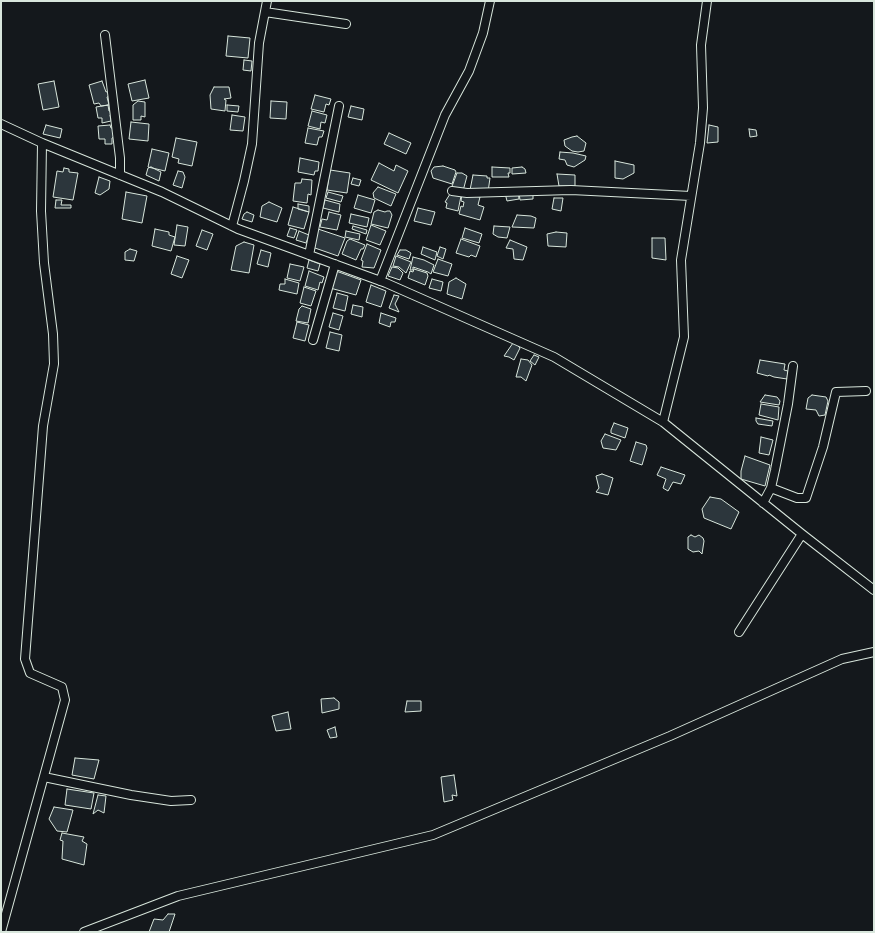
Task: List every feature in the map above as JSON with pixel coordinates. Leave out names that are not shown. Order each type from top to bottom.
[{"type":"street","points":[[232,226],[252,144],[259,43],[267,1]]},
{"type":"street","points":[[380,281],[445,115],[469,71],[483,33],[490,1]]},
{"type":"street","points":[[663,422],[684,337],[681,260],[700,143],[703,108],[701,45],[707,1]]},
{"type":"street","points":[[265,12],[346,24]]},
{"type":"street","points":[[105,35],[120,158],[120,175]]},
{"type":"street","points":[[309,255],[339,106]]},
{"type":"street","points":[[1,124],[42,143],[162,192],[232,226],[380,281],[554,357],[663,422],[874,590]]},
{"type":"street","points":[[1,932],[65,700],[62,687],[30,672],[25,658],[43,426],[54,364],[53,334],[44,263],[42,218],[42,143]]},
{"type":"street","points":[[452,191],[466,193],[571,190],[691,196]]},
{"type":"street","points":[[313,340],[335,264]]},
{"type":"street","points":[[763,503],[771,488],[788,404],[793,366]]},
{"type":"street","points":[[771,488],[797,498],[806,498],[823,447],[836,392],[866,391]]},
{"type":"street","points":[[739,632],[802,534]]},
{"type":"street","points":[[84,932],[178,896],[433,835],[670,736],[842,659],[874,652]]},
{"type":"street","points":[[44,777],[131,795],[171,801],[191,800]]},
{"type":"building","points":[[228,36],[250,38],[248,58],[226,56]]},
{"type":"building","points":[[244,60],[252,61],[251,71],[243,70]]},
{"type":"building","points":[[145,80],[149,98],[132,101],[128,84]]},
{"type":"building","points":[[54,81],[59,107],[43,110],[38,84]]},
{"type":"building","points":[[102,81],[106,92],[109,91],[110,96],[107,97],[109,105],[101,106],[99,103],[94,104],[89,85]]},
{"type":"building","points":[[214,87],[229,87],[231,98],[224,99],[226,100],[225,111],[211,109],[210,95]]},
{"type":"building","points":[[315,95],[331,99],[329,105],[326,104],[324,112],[311,109]]},
{"type":"building","points":[[138,101],[145,102],[145,117],[141,116],[141,120],[133,120],[133,105]]},
{"type":"building","points":[[271,101],[287,102],[286,119],[270,118]]},
{"type":"building","points":[[108,105],[109,111],[112,111],[113,115],[110,115],[111,121],[102,123],[102,118],[98,118],[96,107]]},
{"type":"building","points":[[227,105],[239,106],[238,112],[227,111]]},
{"type":"building","points":[[351,106],[364,109],[362,120],[348,117]]},
{"type":"building","points":[[312,111],[327,115],[325,123],[321,122],[320,129],[308,126]]},
{"type":"building","points":[[232,115],[245,117],[243,131],[230,130]]},
{"type":"building","points":[[131,122],[149,124],[148,141],[129,139]]},
{"type":"building","points":[[46,125],[62,129],[60,138],[43,134]]},
{"type":"building","points":[[110,125],[111,128],[113,128],[114,137],[112,138],[112,144],[105,144],[105,139],[99,139],[98,126]]},
{"type":"building","points":[[709,125],[718,127],[718,142],[707,143]]},
{"type":"building","points":[[308,128],[324,131],[322,137],[319,137],[317,145],[305,143]]},
{"type":"building","points":[[749,129],[756,130],[757,136],[750,137]]},
{"type":"building","points":[[389,133],[411,143],[406,154],[384,144]]},
{"type":"building","points":[[577,136],[586,143],[584,151],[572,151],[565,146],[564,140]]},
{"type":"building","points":[[176,138],[197,142],[192,166],[178,163],[179,159],[172,157]]},
{"type":"building","points":[[152,149],[169,153],[165,171],[148,167]]},
{"type":"building","points":[[560,152],[586,156],[585,160],[574,167],[567,165],[565,160],[559,159]]},
{"type":"building","points":[[300,158],[319,162],[318,171],[315,171],[314,175],[298,172]]},
{"type":"building","points":[[615,161],[634,165],[634,173],[623,179],[615,178]]},
{"type":"building","points":[[379,163],[394,171],[396,165],[408,171],[398,193],[371,180]]},
{"type":"building","points":[[443,166],[455,170],[456,172],[452,184],[433,178],[431,171],[434,167]]},
{"type":"building","points":[[151,167],[161,172],[159,181],[146,175],[148,168]]},
{"type":"building","points":[[492,167],[510,168],[510,173],[508,173],[509,177],[492,177]]},
{"type":"building","points":[[522,167],[525,169],[526,173],[512,174],[512,168]]},
{"type":"building","points":[[64,168],[69,169],[69,172],[78,173],[73,200],[53,197],[57,171],[63,172]]},
{"type":"building","points":[[330,170],[350,173],[347,193],[327,190]]},
{"type":"building","points":[[178,171],[183,172],[185,177],[182,188],[173,185]]},
{"type":"building","points":[[457,173],[462,173],[467,176],[463,191],[451,189]]},
{"type":"building","points":[[557,174],[575,175],[575,186],[559,186]]},
{"type":"building","points":[[473,175],[487,176],[487,178],[490,178],[488,192],[470,190]]},
{"type":"building","points":[[99,177],[110,181],[109,189],[100,195],[95,193]]},
{"type":"building","points":[[353,178],[361,180],[359,186],[351,184]]},
{"type":"building","points":[[302,179],[312,180],[311,195],[308,194],[307,203],[293,201],[295,183],[301,183]]},
{"type":"building","points":[[378,187],[396,194],[391,206],[374,198],[373,193]]},
{"type":"building","points":[[518,191],[519,199],[507,201],[505,193]]},
{"type":"building","points":[[126,192],[147,196],[142,223],[122,219]]},
{"type":"building","points":[[328,192],[343,196],[341,202],[326,198]]},
{"type":"building","points":[[533,192],[533,199],[520,200],[519,193]]},
{"type":"building","points":[[450,194],[461,196],[458,211],[446,208],[447,203],[445,202]]},
{"type":"building","points":[[462,194],[480,197],[478,205],[484,207],[480,220],[459,214],[461,206],[463,207],[464,202],[461,201]]},
{"type":"building","points":[[358,195],[375,200],[371,213],[354,208]]},
{"type":"building","points":[[554,198],[563,198],[561,211],[552,209]]},
{"type":"building","points":[[56,200],[62,200],[61,205],[71,205],[71,208],[55,208]]},
{"type":"building","points":[[325,200],[340,204],[339,212],[323,208]]},
{"type":"building","points":[[269,202],[282,208],[277,222],[260,217],[262,206]]},
{"type":"building","points":[[298,204],[309,206],[309,212],[298,209]]},
{"type":"building","points":[[293,207],[309,212],[304,229],[288,225]]},
{"type":"building","points":[[418,208],[435,212],[431,225],[414,221]]},
{"type":"building","points":[[378,210],[385,212],[390,211],[392,215],[388,228],[371,224],[374,212]]},
{"type":"building","points":[[247,212],[254,215],[252,222],[242,219],[244,214]]},
{"type":"building","points":[[329,212],[341,215],[337,230],[320,227],[322,219],[327,220]]},
{"type":"building","points":[[351,214],[369,218],[367,227],[349,223]]},
{"type":"building","points":[[517,215],[536,218],[534,228],[512,227]]},
{"type":"building","points":[[177,225],[188,227],[185,246],[174,245]]},
{"type":"building","points":[[371,225],[386,231],[380,245],[366,240]]},
{"type":"building","points":[[353,226],[367,230],[366,234],[352,229]]},
{"type":"building","points":[[494,226],[510,227],[507,238],[498,237],[493,234]]},
{"type":"building","points":[[290,228],[297,230],[294,238],[287,236]]},
{"type":"building","points":[[465,228],[482,234],[479,243],[462,238]]},
{"type":"building","points":[[155,229],[169,232],[169,235],[175,237],[171,251],[152,246]]},
{"type":"building","points":[[318,229],[345,238],[338,256],[312,247]]},
{"type":"building","points":[[202,230],[213,234],[207,250],[196,246]]},
{"type":"building","points":[[299,231],[309,235],[306,243],[296,240]]},
{"type":"building","points":[[346,231],[360,234],[359,240],[345,237]]},
{"type":"building","points":[[556,232],[567,233],[566,247],[548,246],[547,234]]},
{"type":"building","points":[[652,238],[665,238],[666,260],[652,258]]},
{"type":"building","points":[[350,239],[365,245],[363,249],[361,249],[356,260],[342,254],[347,241]]},
{"type":"building","points":[[461,239],[480,246],[476,257],[471,255],[469,257],[456,253]]},
{"type":"building","points":[[510,240],[527,247],[523,260],[514,259],[513,249],[506,248]]},
{"type":"building","points":[[244,242],[254,245],[249,273],[231,270],[236,246]]},
{"type":"building","points":[[367,244],[381,250],[374,268],[362,267],[363,261],[361,260]]},
{"type":"building","points":[[423,247],[437,252],[435,260],[421,254]]},
{"type":"building","points":[[440,247],[446,249],[443,259],[437,256]]},
{"type":"building","points":[[130,249],[137,251],[134,261],[125,260],[125,252]]},
{"type":"building","points":[[261,250],[271,253],[268,267],[257,264]]},
{"type":"building","points":[[400,250],[406,250],[411,253],[409,259],[397,255]]},
{"type":"building","points":[[177,256],[189,260],[182,278],[171,274]]},
{"type":"building","points":[[396,256],[411,262],[406,273],[399,267],[393,266]]},
{"type":"building","points":[[413,257],[434,265],[431,274],[413,267],[413,270],[410,270]]},
{"type":"building","points":[[438,259],[452,264],[448,276],[433,272]]},
{"type":"building","points":[[309,260],[320,264],[318,271],[307,268]]},
{"type":"building","points":[[290,264],[304,267],[300,281],[287,278]]},
{"type":"building","points":[[392,267],[398,268],[403,273],[400,280],[388,276]]},
{"type":"building","points":[[414,269],[427,273],[428,276],[425,285],[408,278],[410,271],[413,272]]},
{"type":"building","points":[[309,271],[324,277],[322,283],[320,282],[318,290],[305,286]]},
{"type":"building","points":[[336,271],[361,280],[356,295],[330,288]]},
{"type":"building","points":[[456,278],[466,284],[462,299],[447,294],[449,282]]},
{"type":"building","points":[[285,279],[299,283],[297,294],[279,290],[280,284],[285,284]]},
{"type":"building","points":[[432,279],[443,282],[441,291],[429,288]]},
{"type":"building","points":[[371,285],[386,291],[381,307],[366,302]]},
{"type":"building","points":[[304,287],[316,291],[311,306],[300,303]]},
{"type":"building","points":[[337,293],[348,296],[345,311],[333,308]]},
{"type":"building","points":[[394,295],[399,296],[395,304],[399,312],[389,308]]},
{"type":"building","points":[[353,305],[363,307],[362,317],[351,314]]},
{"type":"building","points":[[302,306],[311,309],[308,323],[296,321],[299,309]]},
{"type":"building","points":[[333,313],[343,316],[339,330],[329,327]]},
{"type":"building","points":[[381,313],[396,318],[395,322],[391,322],[390,327],[379,323]]},
{"type":"building","points":[[297,322],[309,325],[305,341],[293,338]]},
{"type":"building","points":[[330,332],[342,335],[339,351],[326,348]]},
{"type":"building","points":[[513,343],[520,348],[514,360],[504,356]]},
{"type":"building","points":[[534,355],[539,357],[535,365],[530,361]]},
{"type":"building","points":[[521,359],[528,360],[532,365],[526,381],[521,377],[516,377]]},
{"type":"building","points":[[760,360],[785,364],[784,370],[788,371],[787,379],[757,373]]},
{"type":"building","points":[[765,395],[777,397],[780,401],[779,405],[760,402]]},
{"type":"building","points":[[812,395],[826,397],[828,401],[825,415],[819,416],[816,410],[806,409],[808,398]]},
{"type":"building","points":[[761,404],[779,407],[778,420],[759,415]]},
{"type":"building","points":[[756,418],[773,421],[772,426],[758,424]]},
{"type":"building","points":[[614,423],[628,428],[625,438],[611,433]]},
{"type":"building","points":[[605,434],[621,440],[616,450],[603,448],[601,441]]},
{"type":"building","points":[[761,437],[773,440],[769,455],[759,453]]},
{"type":"building","points":[[636,442],[646,445],[647,448],[642,465],[630,461]]},
{"type":"building","points":[[745,456],[770,465],[765,486],[741,479],[741,471]]},
{"type":"building","points":[[661,467],[685,475],[681,484],[673,482],[668,491],[663,488],[666,479],[657,475]]},
{"type":"building","points":[[602,474],[613,478],[608,495],[596,492],[599,488],[596,476]]},
{"type":"building","points":[[710,497],[721,499],[739,512],[731,529],[704,518],[702,509]]},
{"type":"building","points":[[691,535],[695,537],[699,535],[703,538],[702,554],[699,551],[693,552],[688,549],[688,537]]},
{"type":"building","points":[[334,698],[339,702],[339,709],[322,713],[321,699]]},
{"type":"building","points":[[407,701],[421,701],[421,711],[405,712]]},
{"type":"building","points":[[288,712],[291,729],[276,731],[272,716]]},
{"type":"building","points":[[335,727],[337,737],[330,738],[327,730]]},
{"type":"building","points":[[75,758],[99,760],[94,779],[72,775]]},
{"type":"building","points":[[454,775],[457,796],[452,795],[453,800],[444,802],[441,777]]},
{"type":"building","points":[[67,789],[94,793],[91,809],[65,805]]},
{"type":"building","points":[[98,795],[106,796],[104,813],[98,810],[93,814]]},
{"type":"building","points":[[54,807],[73,810],[67,832],[57,831],[49,819]]},
{"type":"building","points":[[62,833],[84,837],[82,841],[87,844],[84,865],[62,859],[63,841],[60,840]]},
{"type":"building","points":[[168,914],[175,914],[169,932],[149,932],[154,919],[163,920]]}]
